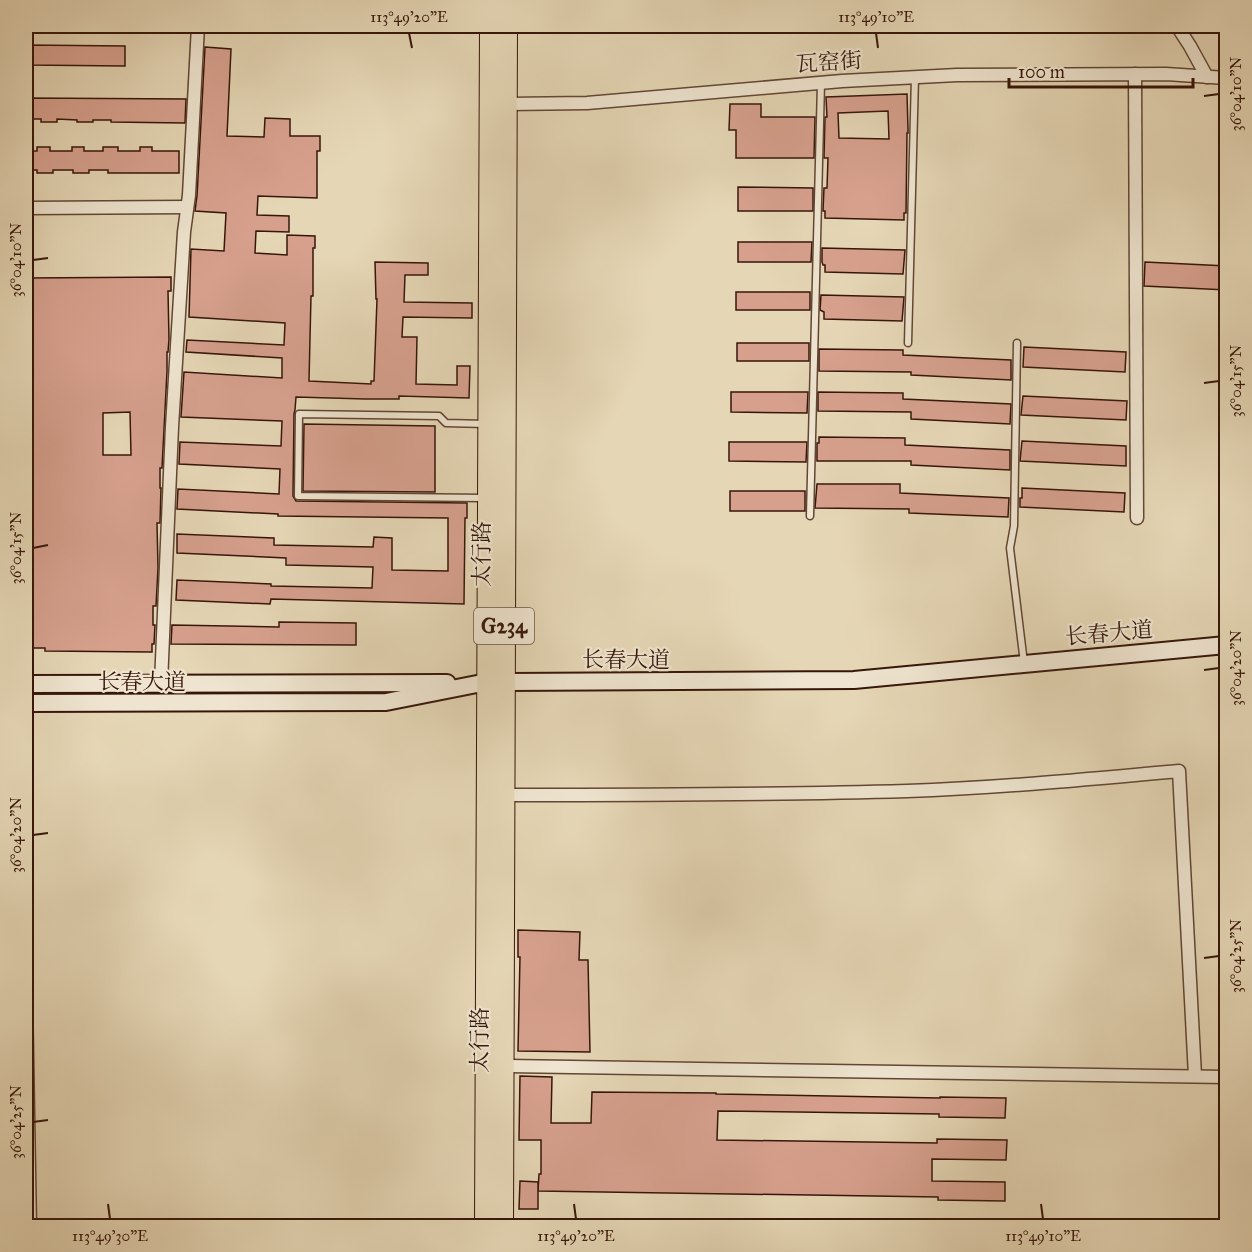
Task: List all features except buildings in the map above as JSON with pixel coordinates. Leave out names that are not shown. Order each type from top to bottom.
[{"type":"highway","name":"太行路","points":[[490,26],[488,498],[496,682],[504,795],[502,1227]]},
{"type":"highway","name":"太行路","points":[[485,1227],[507,26]]},
{"type":"main road","name":"长春大道","points":[[26,704],[386,702],[496,682],[854,680],[1227,645]]},
{"type":"main road","points":[[26,684],[496,682]]},
{"type":"street","points":[[161,683],[172,416],[198,26]]},
{"type":"street","points":[[1177,26],[1207,77]]},
{"type":"street","points":[[1135,74],[1137,518]]},
{"type":"street","name":"瓦窑街","points":[[507,104],[587,104],[821,83],[957,75],[1166,74],[1227,78]]},
{"type":"street","points":[[26,208],[187,207]]},
{"type":"street","points":[[504,795],[721,795],[907,791],[1009,786],[1179,771],[1195,1076]]},
{"type":"street","points":[[26,999],[30,1227]]},
{"type":"street","points":[[503,1066],[1227,1077]]},
{"type":"lane","points":[[909,343],[915,77]]},
{"type":"lane","points":[[810,516],[821,83]]},
{"type":"lane","points":[[1017,343],[1014,526],[1010,548],[1024,664]]},
{"type":"lane","points":[[488,424],[446,423],[439,416],[299,414],[298,496],[488,498]]}]
